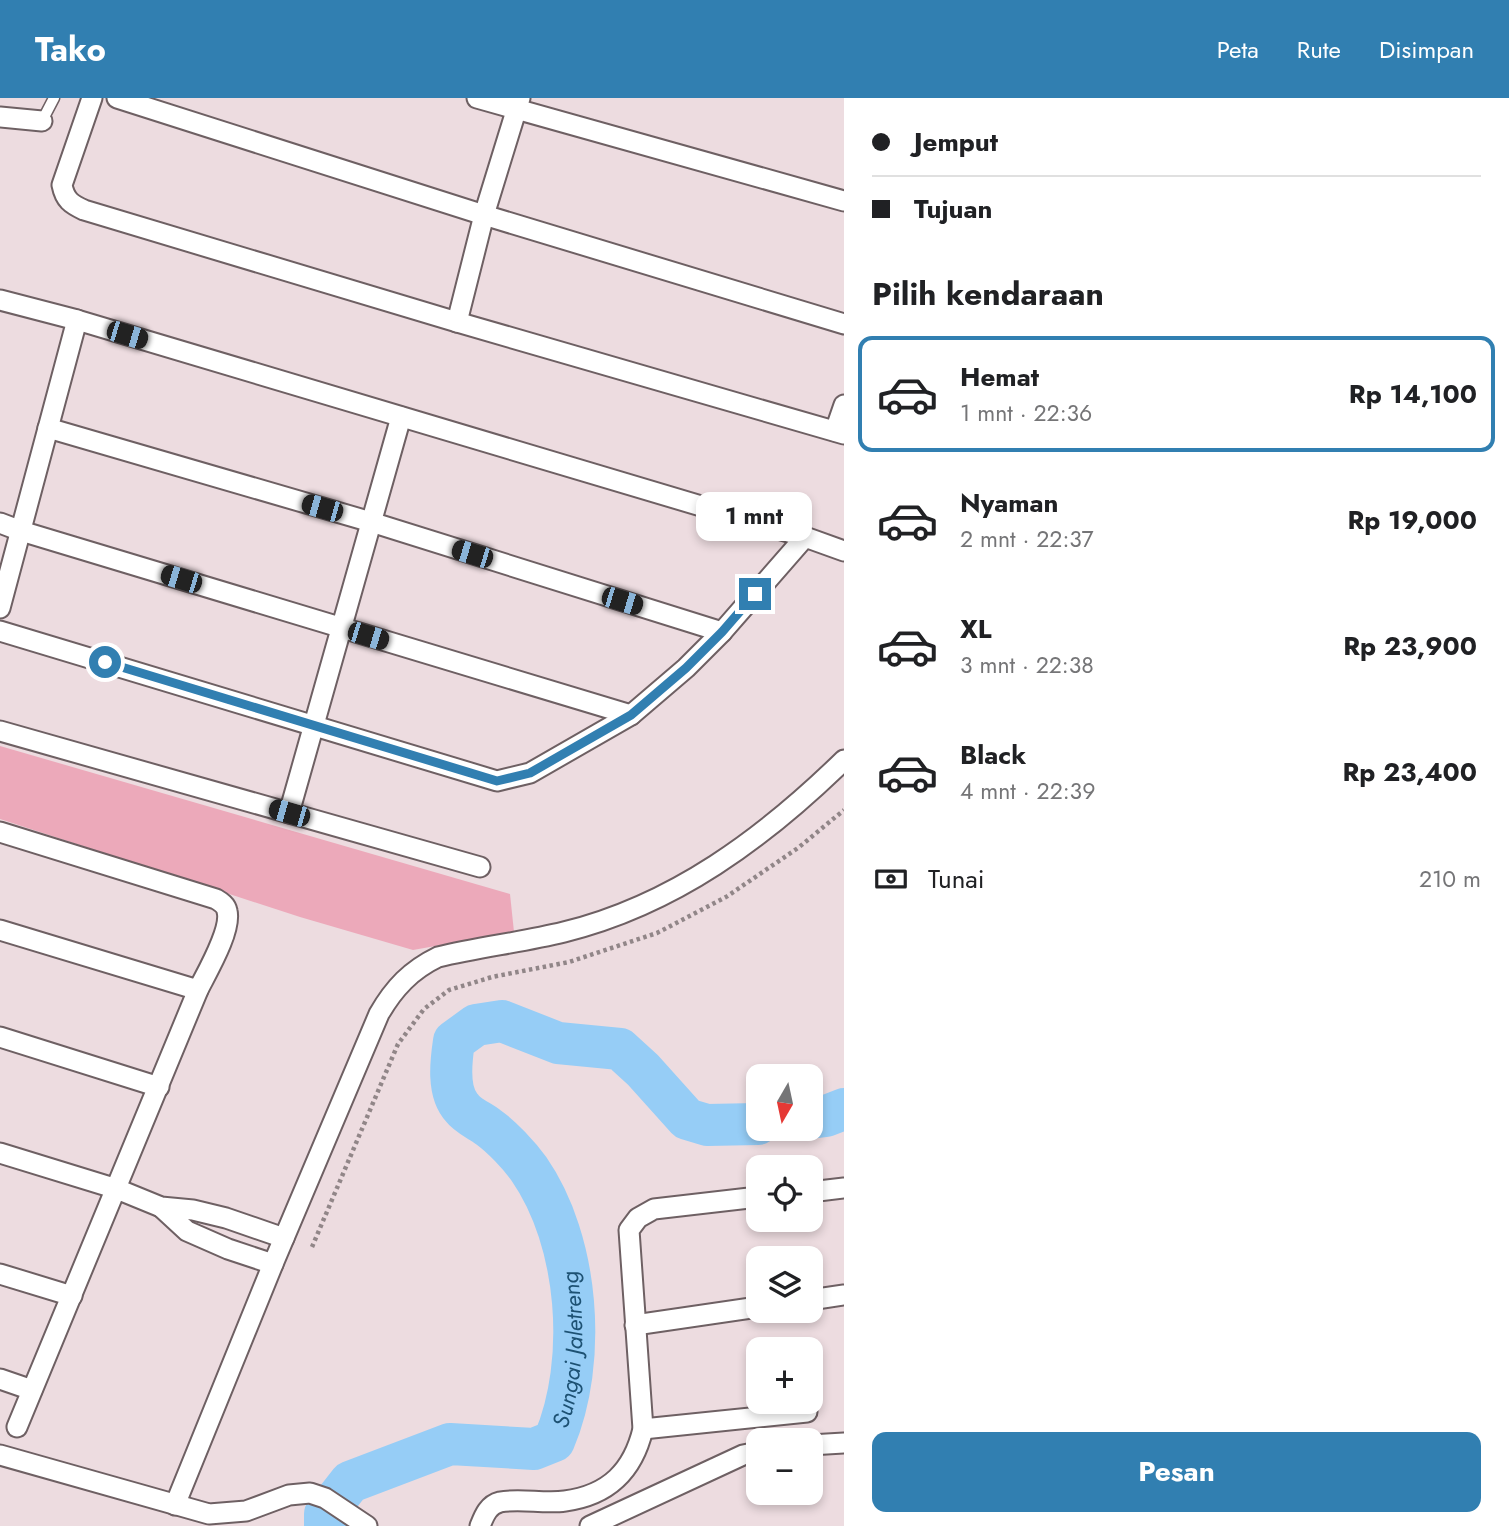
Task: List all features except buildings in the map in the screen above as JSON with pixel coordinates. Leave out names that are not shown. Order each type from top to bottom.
[{"type":"street","points":[[92,98],[62,185],[69,202],[84,210],[457,322],[839,432],[844,405]]},
{"type":"street","points":[[117,98],[484,215],[844,324]]},
{"type":"street","points":[[477,98],[518,104],[844,201]]},
{"type":"street","points":[[457,322],[484,215],[518,104]]},
{"type":"street","points":[[0,117],[42,121]]},
{"type":"street","points":[[0,300],[77,320],[805,537],[844,551]]},
{"type":"street","points":[[0,608],[77,320]]},
{"type":"street","points":[[289,813],[401,417]]},
{"type":"street","points":[[48,428],[371,522],[722,632]]},
{"type":"street","points":[[0,523],[631,715]]},
{"type":"street","points":[[0,631],[497,781],[530,773],[631,715],[686,668],[722,632],[805,537]]},
{"type":"street","points":[[0,731],[480,867]]},
{"type":"street","points":[[175,1505],[379,1014],[402,981],[423,964],[438,957],[567,932],[636,908],[681,887],[766,831],[844,760]]},
{"type":"street","points":[[0,832],[221,902],[228,912],[228,924],[198,990],[17,1427]]},
{"type":"street","points":[[0,930],[198,990]]},
{"type":"street","points":[[0,1037],[159,1087]]},
{"type":"street","points":[[0,1153],[117,1189],[161,1207],[193,1210],[226,1218],[284,1238]]},
{"type":"street","points":[[823,1190],[844,1188]]},
{"type":"street","points":[[480,1526],[485,1512],[498,1502],[565,1501],[596,1493],[620,1477],[637,1452],[643,1429],[629,1230],[638,1218],[654,1209],[746,1199]]},
{"type":"street","points":[[161,1207],[187,1231],[273,1264]]},
{"type":"street","points":[[0,1273],[72,1296]]},
{"type":"street","points":[[823,1298],[844,1295]]},
{"type":"street","points":[[635,1325],[746,1309]]},
{"type":"street","points":[[0,1379],[32,1390]]},
{"type":"street","points":[[643,1429],[788,1414]]},
{"type":"street","points":[[823,1444],[844,1443]]},
{"type":"street","points":[[590,1526],[746,1454]]},
{"type":"street","points":[[0,1455],[209,1514],[246,1511],[299,1493],[310,1493],[325,1498],[367,1526]]},
{"type":"lane","points":[[42,121],[54,98]]},
{"type":"path","points":[[312,1247],[398,1044],[424,1009],[449,990],[492,977],[569,962],[657,933],[726,897],[798,849],[844,810]]},
{"type":"shaded area","points":[[0,746],[510,894],[514,932],[413,950],[300,917],[0,819]]},
{"type":"waterway","name":"Sungai Jaletreng","points":[[325,1526],[325,1514],[350,1482],[450,1444],[534,1449],[554,1441],[565,1409],[574,1339],[573,1302],[559,1231],[546,1198],[529,1169],[510,1146],[467,1113],[457,1101],[451,1076],[454,1041],[476,1025],[502,1021],[558,1043],[620,1049],[687,1119],[707,1125],[746,1124]]},
{"type":"waterway","name":"Sungai Jaletreng","points":[[823,1116],[844,1109]]},
{"type":"route","points":[[105,662],[497,781],[530,773],[631,715],[686,668],[755,594]]}]
